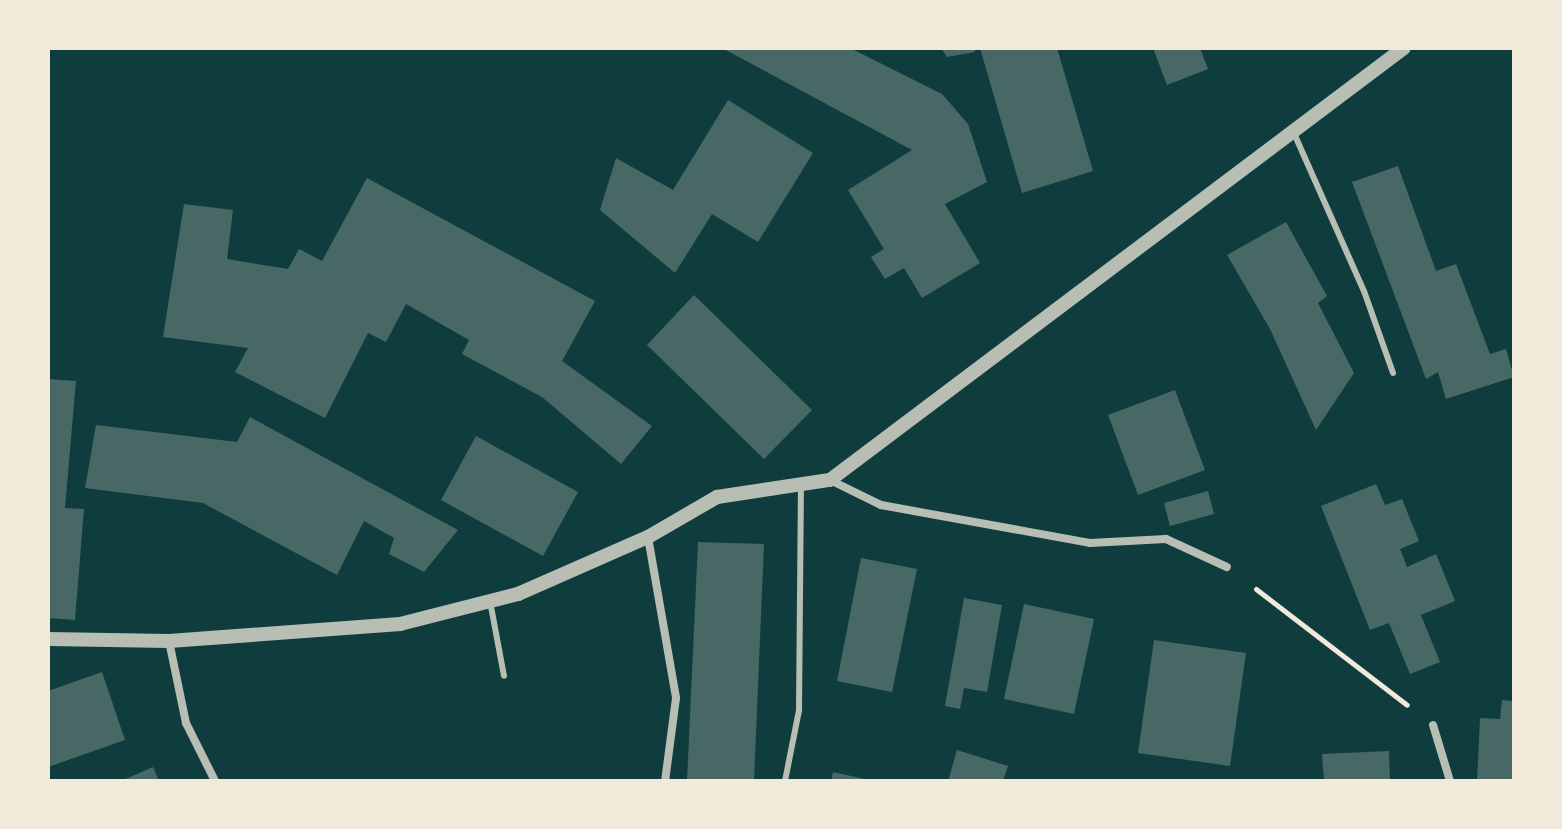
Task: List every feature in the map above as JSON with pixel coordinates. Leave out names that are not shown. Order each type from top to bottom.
[{"type":"street","points":[[48,639],[169,641],[400,624],[518,594],[648,537],[717,497],[830,480],[1404,48]]},
{"type":"street","points":[[830,480],[881,505],[1090,543],[1166,539],[1227,567]]},
{"type":"street","points":[[648,537],[676,698],[665,781]]},
{"type":"street","points":[[169,641],[186,723],[215,781]]},
{"type":"street","points":[[1433,725],[1450,781]]},
{"type":"lane","points":[[1293,131],[1364,291],[1393,373]]},
{"type":"lane","points":[[785,781],[799,710],[801,484]]},
{"type":"lane","points":[[490,601],[504,676]]},
{"type":"path","points":[[1227,567],[1433,725]]},
{"type":"building","points":[[722,48],[850,48],[942,94],[968,124],[987,182],[945,204],[980,263],[922,298],[904,268],[885,279],[871,257],[884,249],[848,190],[912,150]]},
{"type":"building","points":[[941,48],[974,48],[975,52],[947,57]]},
{"type":"building","points":[[980,48],[1057,48],[1093,171],[1022,193]]},
{"type":"building","points":[[1153,48],[1200,48],[1208,69],[1167,85]]},
{"type":"building","points":[[728,100],[813,153],[758,242],[712,214],[675,273],[600,210],[616,158],[673,190]]},
{"type":"building","points":[[1398,166],[1436,271],[1456,264],[1490,354],[1506,349],[1514,377],[1446,399],[1438,372],[1426,379],[1352,182]]},
{"type":"building","points":[[367,178],[595,301],[562,361],[652,426],[621,464],[542,397],[462,354],[469,340],[406,304],[386,342],[368,333],[325,418],[235,372],[248,348],[163,337],[184,204],[233,210],[227,259],[288,269],[299,249],[322,261]]},
{"type":"building","points":[[1286,222],[1327,296],[1318,303],[1354,373],[1316,430],[1270,329],[1227,255]]},
{"type":"building","points":[[694,295],[812,410],[764,459],[647,345]]},
{"type":"building","points":[[48,379],[76,381],[65,508],[84,509],[75,620],[48,618]]},
{"type":"building","points":[[1175,390],[1205,470],[1138,495],[1108,415]]},
{"type":"building","points":[[250,417],[458,530],[424,572],[389,554],[394,538],[364,521],[337,575],[203,503],[85,488],[96,425],[237,442]]},
{"type":"building","points":[[476,436],[578,492],[543,556],[441,500]]},
{"type":"building","points":[[1376,484],[1385,505],[1402,499],[1419,541],[1400,549],[1407,567],[1436,554],[1455,601],[1421,615],[1440,662],[1410,674],[1389,623],[1370,630],[1321,506]]},
{"type":"building","points":[[1208,491],[1214,514],[1170,526],[1164,503]]},
{"type":"building","points":[[698,542],[764,544],[754,781],[687,781]]},
{"type":"building","points":[[861,558],[917,569],[892,692],[837,681]]},
{"type":"building","points":[[964,598],[1002,605],[987,692],[964,688],[960,709],[945,706]]},
{"type":"building","points":[[1024,604],[1094,619],[1074,714],[1004,699]]},
{"type":"building","points":[[1154,640],[1246,653],[1230,766],[1138,753]]},
{"type":"building","points":[[102,672],[125,740],[48,767],[48,691]]},
{"type":"building","points":[[1502,700],[1514,701],[1514,781],[1477,781],[1480,718],[1500,719]]},
{"type":"building","points":[[957,750],[1008,766],[1003,781],[948,781]]},
{"type":"building","points":[[1389,751],[1390,781],[1324,781],[1322,754]]},
{"type":"building","points":[[153,767],[159,781],[121,781]]},
{"type":"building","points":[[833,772],[869,780],[869,781],[831,781]]}]
